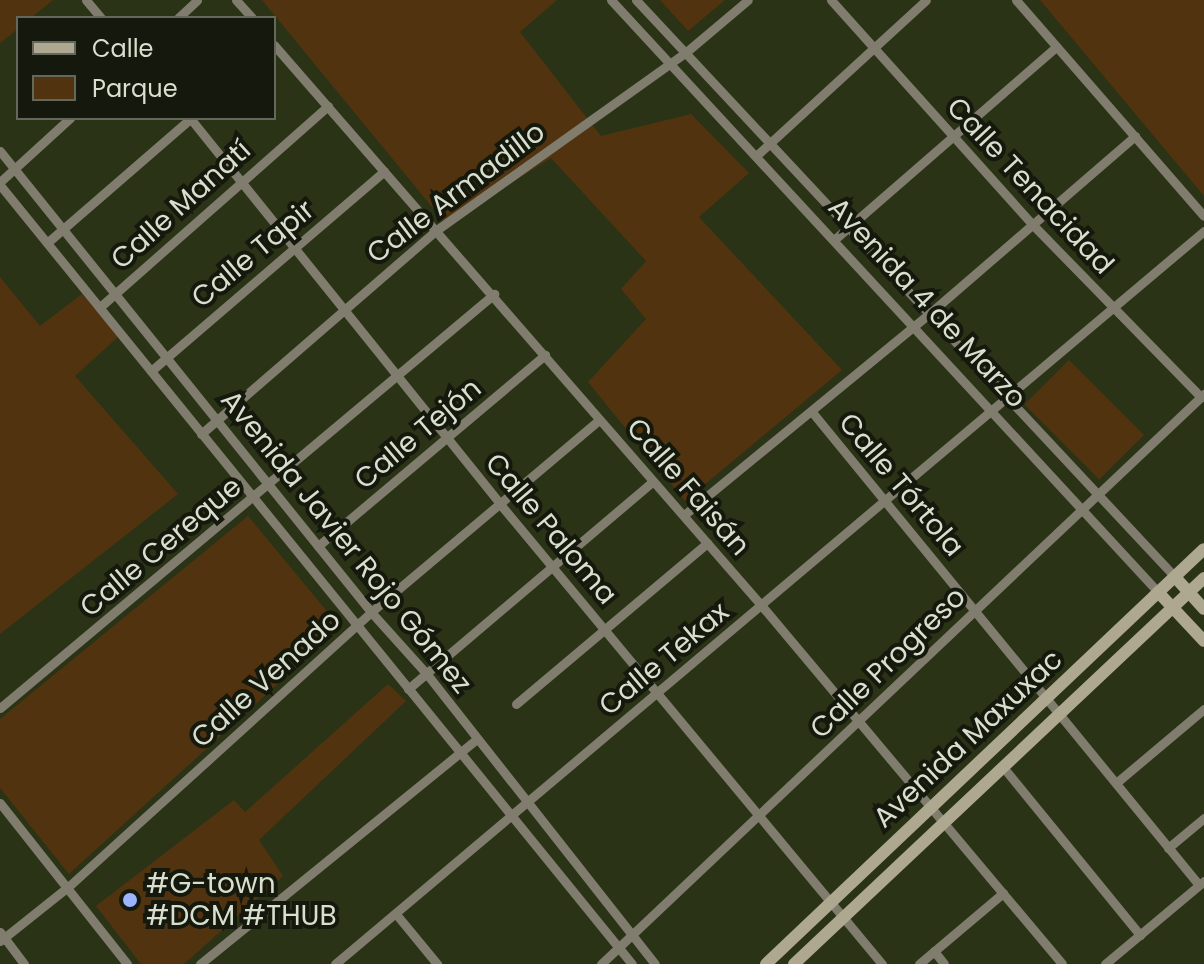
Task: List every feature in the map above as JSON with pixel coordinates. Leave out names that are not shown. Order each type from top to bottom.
[{"type":"main road","name":"Avenida Maxuxac","points":[[766,964],[1204,549]]},
{"type":"main road","name":"Avenida 4 de Marzo","points":[[1175,577],[1204,609]]},
{"type":"main road","name":"Avenida Maxuxac","points":[[794,964],[1204,578]]},
{"type":"main road","name":"Avenida 4 de Marzo","points":[[1158,592],[1204,641]]},
{"type":"street","points":[[86,0],[99,16]]},
{"type":"street","points":[[180,16],[197,0]]},
{"type":"street","points":[[236,0],[250,16]]},
{"type":"street","name":"Avenida 4 de Marzo","points":[[611,0],[1158,592]]},
{"type":"street","name":"Avenida 4 de Marzo","points":[[636,0],[771,141],[1175,577]]},
{"type":"street","name":"Calle Armadillo","points":[[201,434],[438,229],[685,53],[748,0]]},
{"type":"street","name":"Calle Tenacidad","points":[[831,0],[1032,224],[1202,395]]},
{"type":"street","points":[[757,155],[872,46],[926,0]]},
{"type":"street","points":[[1016,0],[1204,216]]},
{"type":"street","name":"Calle Faisán","points":[[276,47],[438,229],[599,420],[684,515],[933,806],[1062,964]]},
{"type":"street","points":[[835,239],[951,134],[1056,47]]},
{"type":"street","name":"Calle Manatí","points":[[100,307],[328,106]]},
{"type":"street","points":[[0,183],[68,120]]},
{"type":"street","points":[[48,242],[189,120]]},
{"type":"street","name":"Calle Paloma","points":[[193,120],[500,504],[882,964]]},
{"type":"street","points":[[684,515],[915,326],[1135,136]]},
{"type":"street","name":"Avenida Javier Rojo Gómez","points":[[0,151],[371,612],[426,673],[655,964]]},
{"type":"street","name":"Calle Tapir","points":[[151,371],[384,171]]},
{"type":"street","name":"Avenida Javier Rojo Gómez","points":[[0,183],[632,964]]},
{"type":"street","name":"Calle Tekax","points":[[335,964],[512,818],[1204,231]]},
{"type":"street","name":"Calle Cereque","points":[[0,708],[270,485],[494,294]]},
{"type":"street","name":"Calle Tejón","points":[[318,546],[545,355]]},
{"type":"street","name":"Calle Progreso","points":[[601,964],[1202,395]]},
{"type":"street","name":"Calle Tórtola","points":[[812,412],[976,609],[1057,716],[1201,883]]},
{"type":"street","name":"Calle Venado","points":[[1,937],[68,887],[371,612],[599,420]]},
{"type":"street","points":[[408,689],[653,481]]},
{"type":"street","points":[[516,704],[707,543]]},
{"type":"street","points":[[1116,783],[1204,709]]},
{"type":"street","points":[[200,964],[477,739]]},
{"type":"street","points":[[1003,767],[1140,935]]},
{"type":"street","points":[[0,803],[127,964]]},
{"type":"street","points":[[1168,848],[1204,818]]},
{"type":"street","points":[[1105,964],[1201,883]]},
{"type":"street","points":[[919,964],[1003,893]]},
{"type":"street","points":[[396,914],[437,964]]},
{"type":"street","points":[[1,937],[24,964]]},
{"type":"street","points":[[934,951],[944,964]]},
{"type":"green space","points":[[0,0],[53,0],[33,16],[16,16],[16,31],[0,43]]},
{"type":"green space","points":[[262,0],[557,0],[520,32],[601,136],[691,114],[749,173],[699,217],[842,370],[685,501],[588,382],[646,319],[621,289],[646,261],[551,158],[446,224]]},
{"type":"green space","points":[[660,0],[725,0],[688,31]]},
{"type":"green space","points":[[1040,0],[1204,0],[1204,196]]},
{"type":"green space","points":[[0,277],[40,326],[82,294],[119,336],[75,376],[178,494],[0,634]]},
{"type":"green space","points":[[1069,360],[1144,435],[1099,480],[1024,405]]},
{"type":"green space","points":[[248,516],[340,627],[69,874],[0,788],[0,719]]},
{"type":"green space","points":[[388,684],[406,701],[259,840],[283,876],[184,964],[141,964],[96,906],[234,800],[245,812]]},
{"type":"place","name":"#G-town #DCM #THUB","points":[[130,900]]}]
